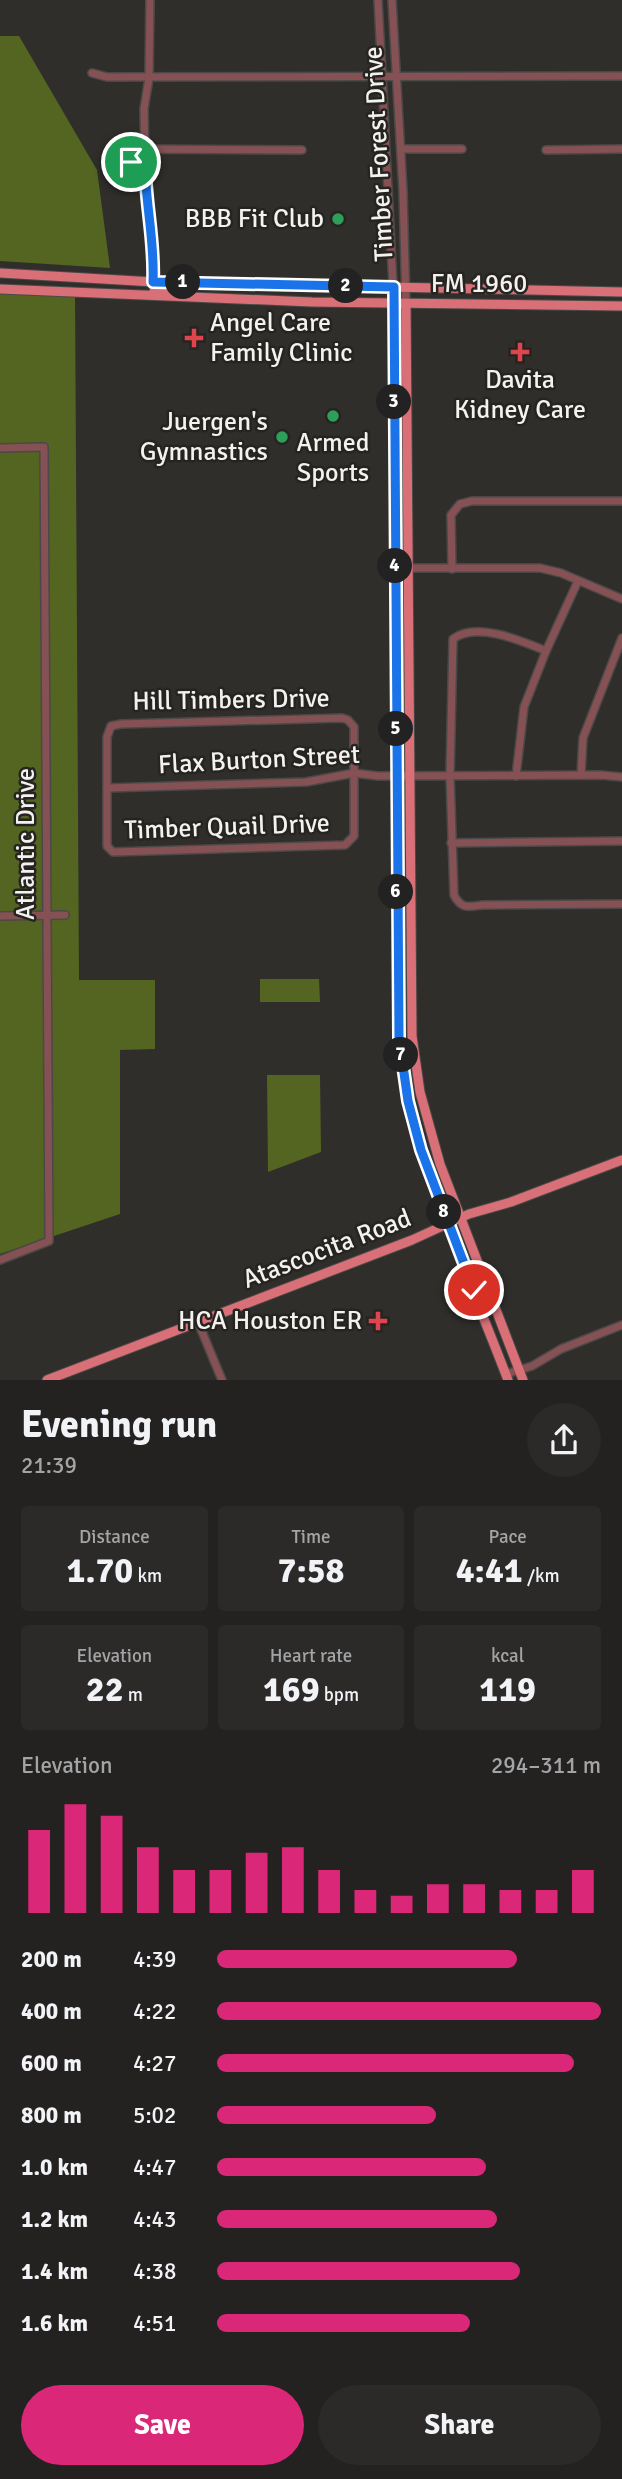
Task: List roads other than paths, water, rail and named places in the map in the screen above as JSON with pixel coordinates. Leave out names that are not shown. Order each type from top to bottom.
[{"type":"main road","name":"FM 1960","points":[[0,273],[153,282],[622,292]]},
{"type":"main road","points":[[124,294],[133,289],[149,288],[153,282]]},
{"type":"main road","points":[[148,297],[159,289],[173,288],[186,282]]},
{"type":"main road","name":"FM 1960","points":[[0,289],[211,300],[622,306]]},
{"type":"main road","name":"Timber Forest Drive","points":[[394,304],[399,1038],[403,1075],[414,1125],[507,1377]]},
{"type":"main road","name":"Timber Forest Drive","points":[[406,304],[410,1003],[416,1073],[428,1124],[521,1375]]},
{"type":"main road","points":[[394,402],[407,402]]},
{"type":"main road","points":[[394,456],[408,456]]},
{"type":"main road","points":[[395,677],[409,677]]},
{"type":"main road","name":"Atascocita Road","points":[[47,1380],[412,1240],[461,1217],[511,1202],[622,1160]]},
{"type":"street","points":[[150,0],[149,78],[144,109],[145,185],[153,237],[153,282]]},
{"type":"street","name":"Timber Forest Drive","points":[[378,0],[394,304]]},
{"type":"street","name":"Timber Forest Drive","points":[[392,0],[404,191],[406,304]]},
{"type":"street","points":[[92,73],[107,78],[622,76]]},
{"type":"street","points":[[145,162],[129,162],[124,156],[127,150],[145,149],[302,150]]},
{"type":"street","points":[[401,149],[463,149]]},
{"type":"street","points":[[546,150],[622,149]]},
{"type":"street","points":[[389,191],[404,191]]},
{"type":"street","name":"Atlantic Drive","points":[[0,448],[44,447],[49,1241],[0,1260]]},
{"type":"street","points":[[452,569],[451,515],[460,503],[622,501]]},
{"type":"street","points":[[395,568],[540,568],[622,599]]},
{"type":"street","points":[[516,776],[524,707],[578,581]]},
{"type":"street","points":[[546,651],[505,635],[464,633],[453,639],[450,776],[454,895],[458,903],[467,907],[622,904]]},
{"type":"street","points":[[581,775],[583,738],[622,638]]},
{"type":"street","name":"Hill Timbers Drive","points":[[107,788],[107,737],[111,726],[121,724],[342,718],[354,727],[354,773]]},
{"type":"street","name":"Flax Burton Street","points":[[107,788],[306,782],[354,773],[396,776],[581,775],[622,778]]},
{"type":"street","name":"Timber Quail Drive","points":[[107,788],[107,845],[113,852],[345,845],[351,842],[354,836],[354,773]]},
{"type":"street","points":[[451,843],[622,841]]},
{"type":"street","points":[[0,916],[65,915]]},
{"type":"street","points":[[198,1322],[222,1380]]},
{"type":"street","points":[[507,1377],[521,1375],[561,1349],[622,1325]]},
{"type":"place","name":"BBB Fit Club","points":[[338,219]]},
{"type":"place","name":"Angel Care Family Clinic","points":[[194,338]]},
{"type":"place","name":"Davita Kidney Care","points":[[520,352]]},
{"type":"place","name":"Armed Sports","points":[[333,416]]},
{"type":"place","name":"Juergen's Gymnastics","points":[[282,437]]},
{"type":"place","name":"HCA Houston ER","points":[[378,1321]]}]
